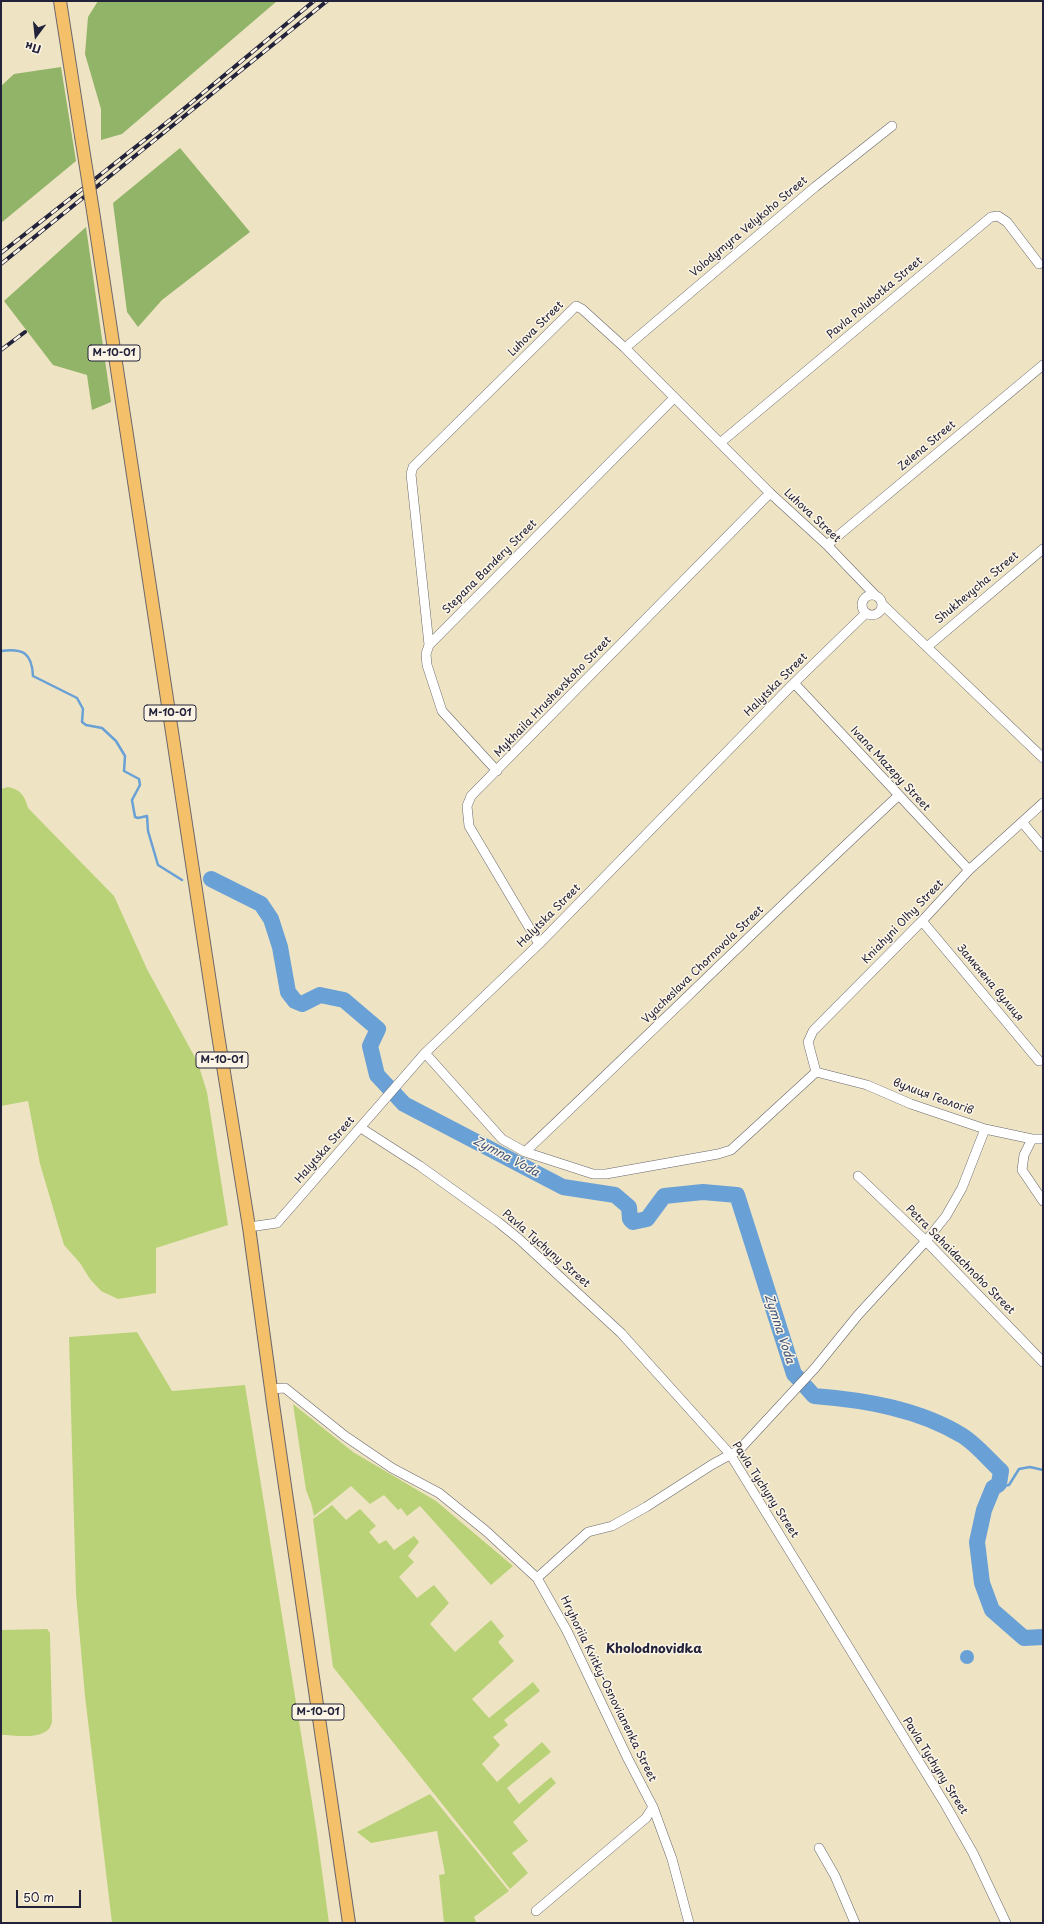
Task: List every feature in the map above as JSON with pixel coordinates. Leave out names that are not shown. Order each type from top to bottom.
[{"type":"highway","name":"М-10-01","points":[[60,1],[218,1035],[249,1227],[271,1389],[349,1923]]},
{"type":"street","name":"Volodymyra Velykoho Street","points":[[624,348],[815,187],[892,126]]},
{"type":"street","name":"Pavla Polubotka Street","points":[[720,442],[991,217],[998,216],[1007,222],[1039,264]]},
{"type":"street","name":"Luhova Street","points":[[429,646],[411,474],[413,467],[576,306],[582,309],[624,348],[770,493],[827,545],[875,595]]},
{"type":"street","name":"Zelena Street","points":[[827,545],[1043,365]]},
{"type":"street","name":"Stepana Bandery Street","points":[[429,646],[674,398]]},
{"type":"street","name":"Mykhaila Hrushevskoho Street","points":[[539,944],[469,826],[466,806],[470,796],[497,771],[770,493]]},
{"type":"street","name":"Shukhevycha Street","points":[[927,647],[1043,548]]},
{"type":"street","points":[[882,604],[882,608],[877,614],[874,615],[866,613],[862,607],[864,600],[871,595],[878,597],[882,604],[1043,758]]},
{"type":"street","name":"Halytska Street","points":[[249,1227],[277,1223],[426,1053],[539,944],[794,683],[866,613]]},
{"type":"street","points":[[429,646],[426,654],[426,665],[442,711],[497,771]]},
{"type":"street","name":"Ivana Mazepy Street","points":[[794,683],[898,796],[969,870]]},
{"type":"street","name":"Vyacheslava Chornovola Street","points":[[526,1152],[714,972],[806,881],[898,796]]},
{"type":"street","name":"Kniahyni Olhy Street","points":[[816,1072],[808,1042],[813,1031],[922,921],[969,870],[1043,803]]},
{"type":"street","points":[[1022,822],[1043,847]]},
{"type":"street","name":"Замкнена вулиця","points":[[922,921],[1038,1061]]},
{"type":"street","points":[[426,1053],[502,1139],[526,1152],[593,1174],[606,1174],[718,1154],[731,1150],[816,1072]]},
{"type":"street","name":"вулиця Геологів","points":[[816,1072],[867,1085],[911,1104],[985,1129],[1032,1139],[1043,1138]]},
{"type":"street","name":"Pavla Tychyny Street","points":[[360,1128],[420,1166],[498,1222],[519,1239],[621,1333],[730,1454],[945,1804],[973,1853],[1006,1923]]},
{"type":"street","points":[[537,1578],[588,1532],[612,1526],[739,1450],[793,1392],[858,1315],[926,1241],[952,1207],[962,1188],[985,1129]]},
{"type":"street","points":[[1032,1139],[1024,1155],[1022,1170],[1043,1201]]},
{"type":"street","name":"Petra Sahaidachnoho Street","points":[[858,1176],[926,1241],[1043,1362]]},
{"type":"street","name":"Hryhoriia Kvitky-Osnovianenka Street","points":[[271,1389],[285,1388],[344,1436],[386,1464],[439,1493],[492,1536],[537,1578],[567,1631],[628,1759],[653,1807],[672,1859],[689,1923]]},
{"type":"street","points":[[536,1911],[646,1818],[653,1807]]},
{"type":"street","points":[[819,1848],[835,1876],[855,1923]]},
{"type":"green space","points":[[98,1],[277,1],[122,134],[101,140],[101,109],[85,54],[88,17]]},
{"type":"green space","points":[[61,67],[76,161],[1,223],[1,86],[14,74]]},
{"type":"green space","points":[[180,148],[250,232],[162,300],[138,327],[127,312],[113,203]]},
{"type":"green space","points":[[86,227],[111,402],[92,410],[87,375],[53,365],[4,301]]},
{"type":"green space","points":[[8,787],[19,791],[28,808],[114,896],[147,969],[198,1063],[207,1092],[228,1225],[156,1248],[156,1293],[118,1299],[101,1291],[90,1279],[80,1263],[64,1245],[40,1164],[28,1101],[1,1106],[1,789]]},
{"type":"green space","points":[[137,1332],[172,1391],[245,1385],[316,1827],[329,1923],[112,1923],[85,1696],[76,1594],[69,1337]]},
{"type":"green space","points":[[293,1404],[353,1452],[436,1501],[513,1566],[491,1585],[420,1506],[407,1516],[401,1508],[398,1510],[384,1495],[370,1504],[351,1486],[314,1516],[306,1490]]},
{"type":"green space","points":[[332,1505],[346,1520],[360,1509],[376,1526],[369,1532],[379,1544],[386,1540],[394,1550],[414,1536],[419,1542],[408,1556],[414,1562],[399,1577],[417,1598],[434,1585],[449,1603],[430,1624],[455,1652],[491,1620],[504,1636],[498,1642],[514,1661],[472,1699],[489,1718],[533,1682],[540,1691],[504,1720],[508,1725],[493,1737],[500,1745],[482,1764],[497,1782],[542,1742],[551,1752],[507,1788],[519,1804],[551,1777],[556,1783],[513,1822],[528,1841],[512,1853],[528,1873],[510,1889],[333,1667],[313,1519]]},
{"type":"green space","points":[[47,1629],[50,1633],[52,1720],[50,1727],[46,1732],[32,1736],[1,1735],[1,1630]]},
{"type":"green space","points":[[430,1794],[509,1891],[474,1917],[476,1922],[444,1923],[439,1875],[445,1874],[437,1831],[371,1843],[357,1832]]},
{"type":"water","points":[[967,1650],[972,1652],[974,1657],[972,1662],[967,1664],[962,1662],[960,1657],[962,1652]]},
{"type":"waterway","points":[[1,651],[15,650],[25,654],[31,662],[33,676],[77,698],[83,709],[82,722],[86,725],[102,728],[116,741],[125,756],[124,771],[139,779],[140,785],[132,800],[135,817],[138,818],[147,816],[148,831],[158,865],[182,880]]},
{"type":"waterway","name":"Zymna Voda","points":[[211,879],[261,904],[271,919],[280,947],[288,992],[295,1001],[302,1004],[320,995],[344,1000],[378,1029],[370,1046],[377,1075],[404,1104],[563,1187],[615,1195],[629,1207],[630,1219],[633,1222],[647,1219],[664,1196],[703,1192],[737,1195],[794,1374],[798,1378]]},
{"type":"waterway","name":"Zymna Voda","points":[[806,1387],[814,1396],[872,1403],[891,1407],[928,1419],[963,1436],[978,1448],[1001,1471],[999,1484],[993,1488],[984,1510],[977,1542],[982,1583],[992,1610],[1024,1638],[1043,1637]]},
{"type":"waterway","points":[[993,1488],[1009,1485],[1019,1469],[1030,1467],[1043,1470]]},
{"type":"railway","points":[[1,253],[180,112],[314,1]]},
{"type":"railway","points":[[1,264],[327,1]]},
{"type":"railway","points":[[1,350],[25,332]]},
{"type":"district","name":"Kholodnovidka","points":[[654,1649]]}]
